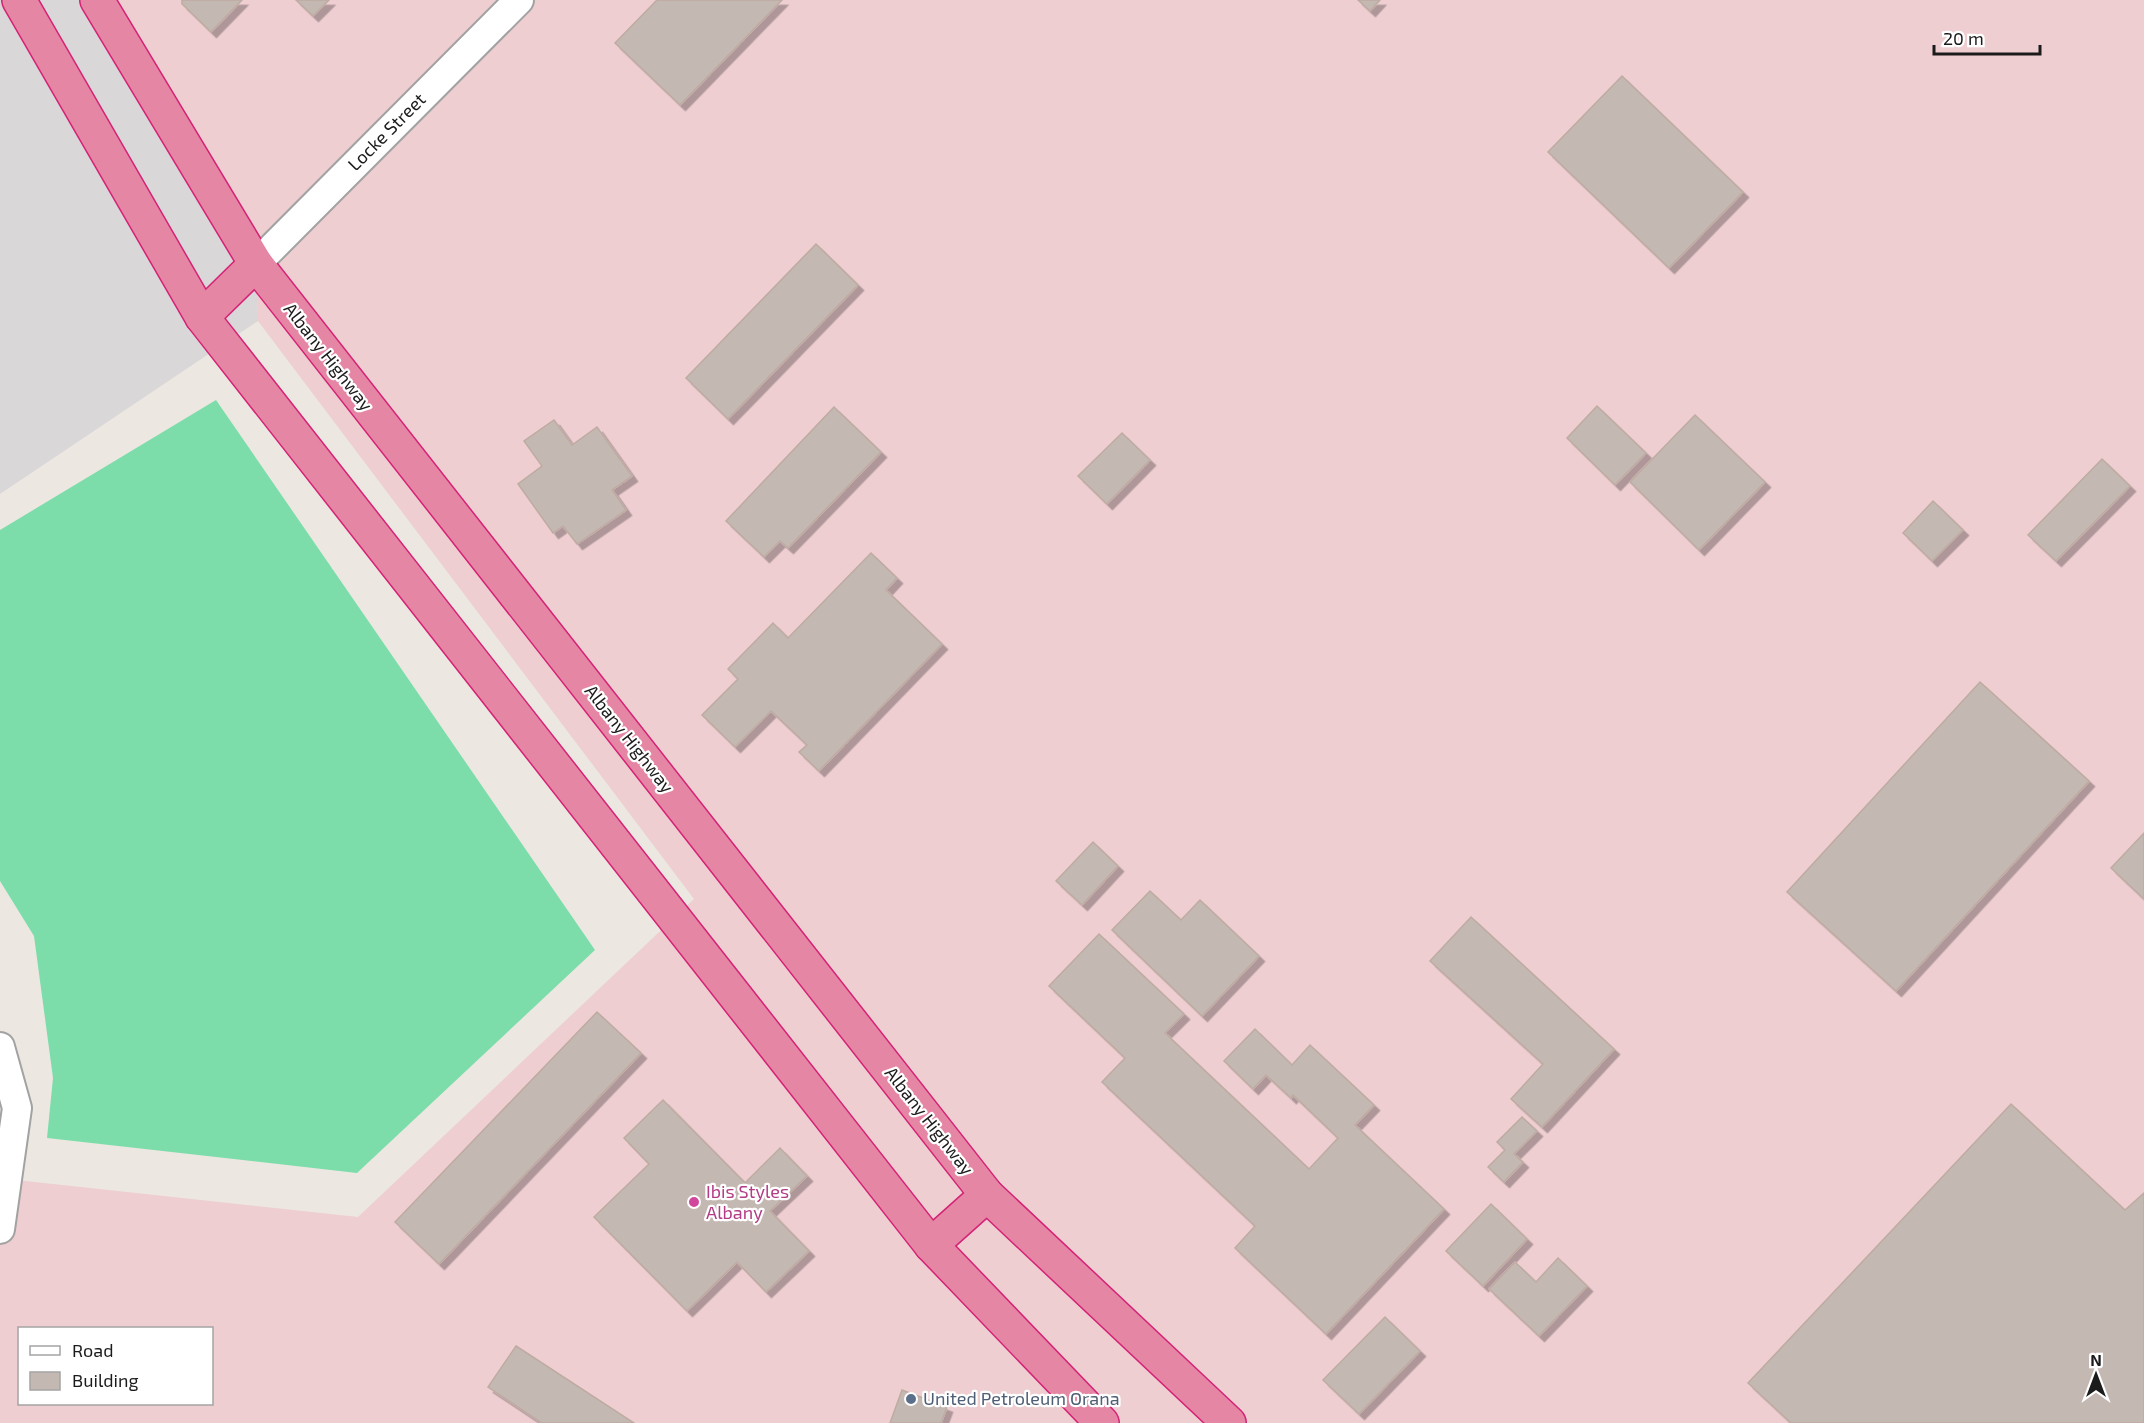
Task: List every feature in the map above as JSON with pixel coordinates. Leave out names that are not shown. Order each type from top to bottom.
[{"type":"highway","points":[[19,0],[202,317],[931,1245],[1102,1423]]},
{"type":"highway","name":"Albany Highway","points":[[97,0],[255,264],[987,1194],[1228,1423]]},
{"type":"highway","points":[[202,317],[255,264]]},
{"type":"highway","points":[[931,1245],[987,1194]]},
{"type":"street","name":"Locke Street","points":[[255,264],[519,0]]},
{"type":"street","points":[[0,1047],[17,1108],[0,1229]]},
{"type":"shaded area","points":[[0,0],[97,0],[256,264],[258,321],[0,494]]},
{"type":"shaded area","points":[[97,0],[2144,0],[2144,1423],[0,1423],[0,1231],[7,1179],[358,1217],[694,899],[258,321],[255,264]]},
{"type":"green space","points":[[216,400],[595,950],[357,1173],[47,1138],[53,1078],[34,936],[0,881],[0,530]]},
{"type":"building","points":[[182,0],[242,0],[211,32],[182,4]]},
{"type":"building","points":[[296,0],[329,0],[313,16]]},
{"type":"building","points":[[657,0],[782,0],[680,105],[615,43]]},
{"type":"building","points":[[1358,0],[1380,0],[1370,11]]},
{"type":"building","points":[[1622,76],[1743,192],[1669,268],[1548,152]]},
{"type":"building","points":[[816,244],[858,285],[728,419],[686,378]]},
{"type":"building","points":[[1597,406],[1646,453],[1615,485],[1567,438]]},
{"type":"building","points":[[834,407],[881,452],[788,548],[780,541],[764,557],[726,521]]},
{"type":"building","points":[[1695,415],[1765,482],[1699,550],[1630,482]]},
{"type":"building","points":[[554,420],[572,445],[597,427],[632,476],[612,490],[626,510],[577,544],[563,526],[553,533],[518,484],[542,466],[524,441]]},
{"type":"building","points":[[1122,433],[1150,460],[1107,504],[1078,476]]},
{"type":"building","points":[[2102,459],[2130,486],[2056,561],[2028,535]]},
{"type":"building","points":[[1933,501],[1963,530],[1932,561],[1903,533]]},
{"type":"building","points":[[871,553],[897,578],[886,590],[942,644],[819,771],[799,752],[807,745],[771,711],[735,747],[702,715],[738,679],[728,669],[773,623],[788,638]]},
{"type":"building","points":[[1980,682],[2089,781],[1896,991],[1787,892]]},
{"type":"building","points":[[2144,833],[2144,899],[2111,868]]},
{"type":"building","points":[[1093,842],[1118,866],[1082,905],[1056,881]]},
{"type":"building","points":[[1150,891],[1181,920],[1200,900],[1259,956],[1202,1016],[1112,930]]},
{"type":"building","points":[[1471,917],[1614,1049],[1542,1127],[1511,1099],[1543,1064],[1430,961]]},
{"type":"building","points":[[1099,934],[1184,1014],[1165,1033],[1309,1169],[1338,1138],[1293,1095],[1291,1098],[1266,1075],[1253,1089],[1224,1061],[1255,1029],[1292,1065],[1310,1045],[1374,1105],[1355,1125],[1444,1209],[1326,1334],[1235,1248],[1255,1226],[1102,1082],[1125,1058],[1049,986]]},
{"type":"building","points":[[597,1012],[641,1053],[439,1264],[395,1222]]},
{"type":"building","name":"Ibis Styles Albany","points":[[663,1100],[745,1183],[780,1148],[807,1176],[770,1211],[809,1251],[766,1292],[737,1262],[687,1311],[594,1217],[649,1164],[624,1138]]},
{"type":"building","points":[[2011,1104],[2125,1210],[2144,1193],[2144,1423],[1791,1423],[1748,1383]]},
{"type":"building","points":[[1522,1117],[1537,1131],[1514,1154],[1523,1162],[1504,1182],[1488,1167],[1505,1150],[1497,1142]]},
{"type":"building","points":[[1491,1204],[1527,1239],[1483,1286],[1446,1251]]},
{"type":"building","points":[[1558,1258],[1587,1286],[1539,1336],[1489,1289],[1515,1262],[1536,1282]]},
{"type":"building","points":[[1385,1317],[1420,1351],[1359,1414],[1323,1380]]},
{"type":"building","points":[[516,1346],[634,1423],[542,1423],[488,1387]]},
{"type":"building","name":"United Petroleum Orana","points":[[902,1390],[947,1407],[941,1423],[890,1423]]},
{"type":"place","name":"Ibis Styles Albany","points":[[694,1202]]},
{"type":"place","name":"United Petroleum Orana","points":[[911,1399]]}]
